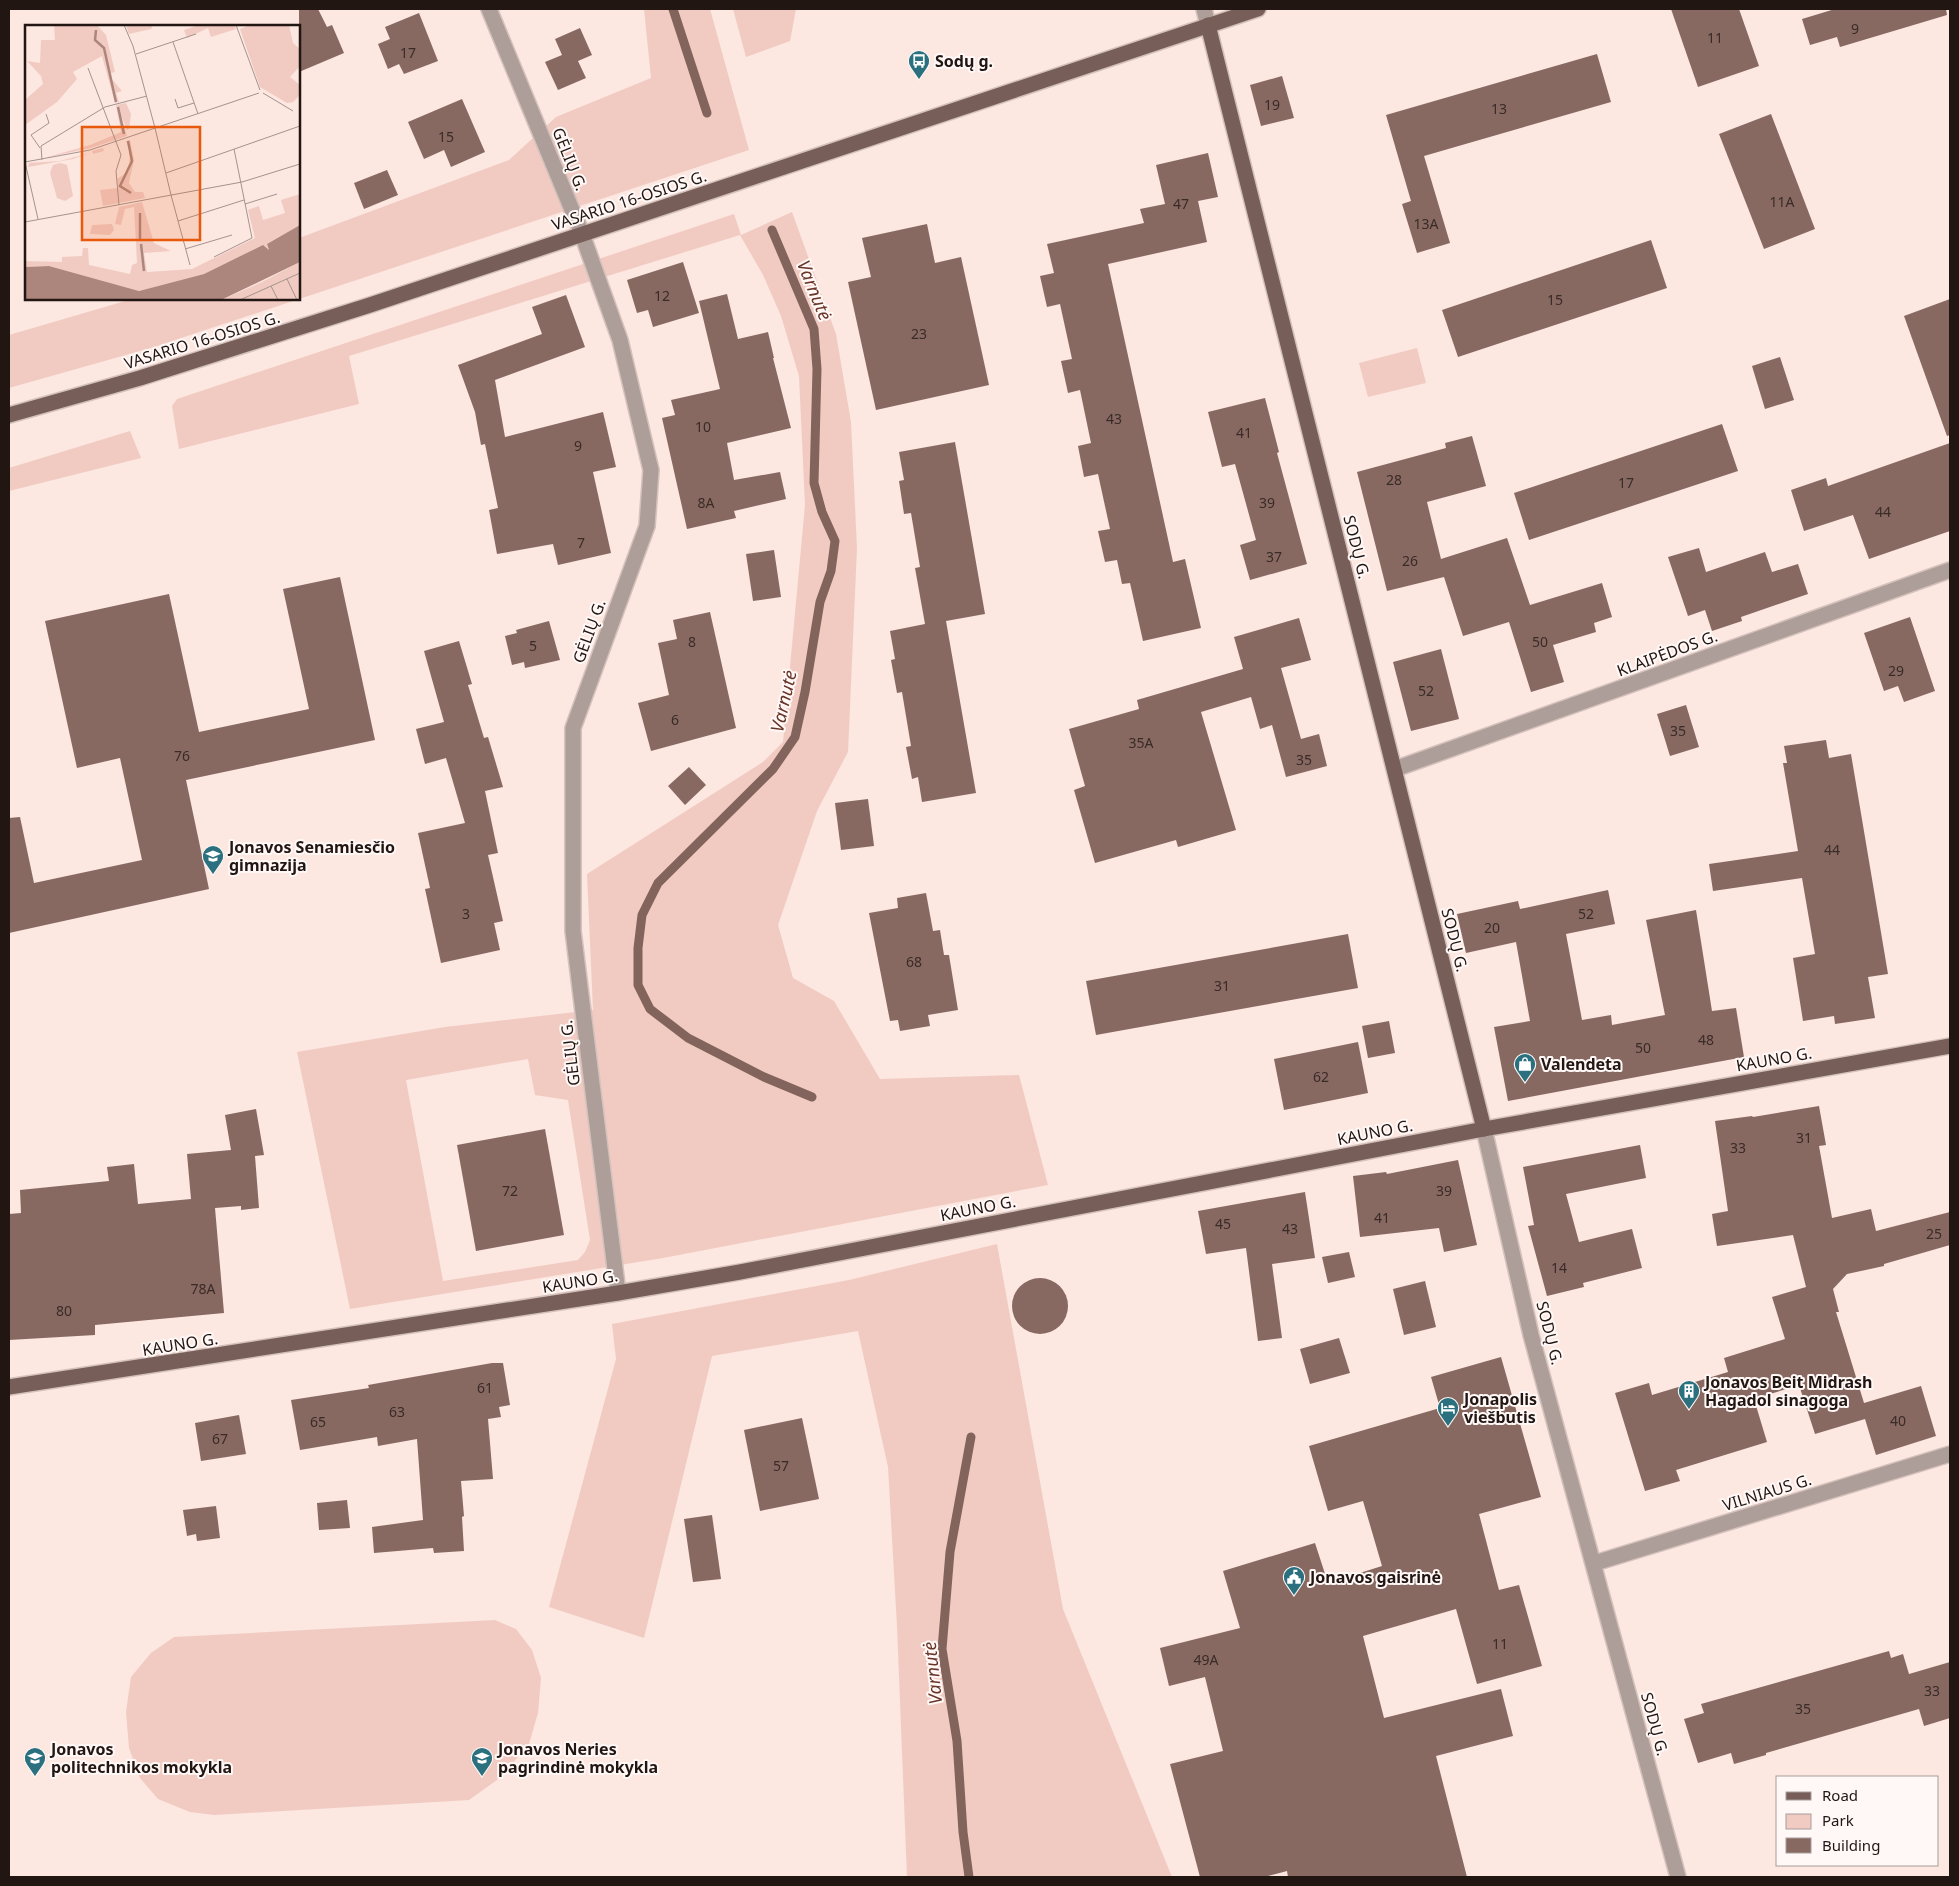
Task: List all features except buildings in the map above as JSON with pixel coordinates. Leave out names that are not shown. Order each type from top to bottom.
[{"type":"main road","name":"VASARIO 16-OSIOS G.","points":[[9,415],[168,369],[370,305],[783,169],[1258,9]]},
{"type":"main road","name":"SODŲ G.","points":[[1208,25],[1484,1129]]},
{"type":"main road","name":"KAUNO G.","points":[[9,1387],[618,1293],[740,1272],[1484,1129],[1950,1046]]},
{"type":"street","name":"GĖLIŲ G.","points":[[489,9],[582,234],[620,340],[651,470],[647,526],[573,728],[573,931],[618,1293]]},
{"type":"street","name":"SODŲ G.","points":[[1204,9],[1208,25]]},
{"type":"street","name":"KLAIPĖDOS G.","points":[[1395,769],[1950,570]]},
{"type":"street","name":"SODŲ G.","points":[[1484,1129],[1532,1334],[1678,1877]]},
{"type":"street","name":"VILNIAUS G.","points":[[1595,1563],[1950,1454]]},
{"type":"green space","points":[[644,9],[710,9],[749,150],[300,299],[300,238],[509,160],[556,117],[651,78]]},
{"type":"green space","points":[[733,9],[796,9],[790,41],[746,57]]},
{"type":"green space","points":[[792,212],[836,334],[851,422],[857,548],[848,752],[817,811],[778,925],[793,978],[834,1001],[880,1079],[1019,1075],[1048,1185],[663,1258],[350,1309],[297,1052],[445,1027],[593,1010],[587,874],[763,762],[783,742],[805,505],[799,376],[781,316],[763,275],[740,235],[349,356],[359,404],[179,449],[172,406],[177,399],[734,214],[741,235]],"holes":[[[528,1059],[535,1095],[568,1100],[590,1240],[585,1252],[578,1260],[443,1281],[406,1080]]]},
{"type":"green space","points":[[129,300],[296,300],[154,347],[9,388],[9,335]]},
{"type":"green space","points":[[1417,348],[1426,383],[1368,397],[1359,363]]},
{"type":"green space","points":[[130,431],[141,458],[9,491],[9,468]]},
{"type":"green space","points":[[997,1244],[1063,1609],[1172,1877],[907,1877],[897,1626],[888,1467],[858,1331],[712,1356],[644,1638],[549,1607],[616,1359],[612,1324],[849,1280]]},
{"type":"green space","points":[[495,1620],[516,1629],[532,1650],[541,1678],[538,1713],[529,1744],[501,1777],[469,1800],[214,1815],[190,1812],[158,1799],[140,1778],[129,1748],[126,1712],[131,1677],[151,1653],[174,1637]]},
{"type":"waterway","name":"Varnutė","points":[[673,9],[707,113]]},
{"type":"waterway","name":"Varnutė","points":[[772,230],[814,329],[817,369],[814,483],[822,512],[835,541],[831,571],[820,602],[805,692],[795,737],[773,769],[658,883],[642,915],[638,948],[638,985],[650,1009],[688,1038],[764,1077],[812,1097]]},
{"type":"waterway","name":"Varnutė","points":[[969,1877],[963,1832],[957,1741],[942,1649],[950,1552],[971,1437]]},
{"type":"place","name":"Sodų g.","points":[[919,80]]},
{"type":"place","name":"Jonavos Senamiesčio gimnazija","points":[[213,875]]},
{"type":"place","name":"Valendeta","points":[[1525,1083]]},
{"type":"place","name":"Jonavos Beit Midrash Hagadol sinagoga","points":[[1689,1410]]},
{"type":"place","name":"Jonapolis viešbutis","points":[[1448,1427]]},
{"type":"place","name":"Jonavos gaisrinė","points":[[1294,1596]]},
{"type":"place","name":"Jonavos politechnikos mokykla","points":[[35,1777]]},
{"type":"place","name":"Jonavos Neries pagrindinė mokykla","points":[[482,1777]]}]
